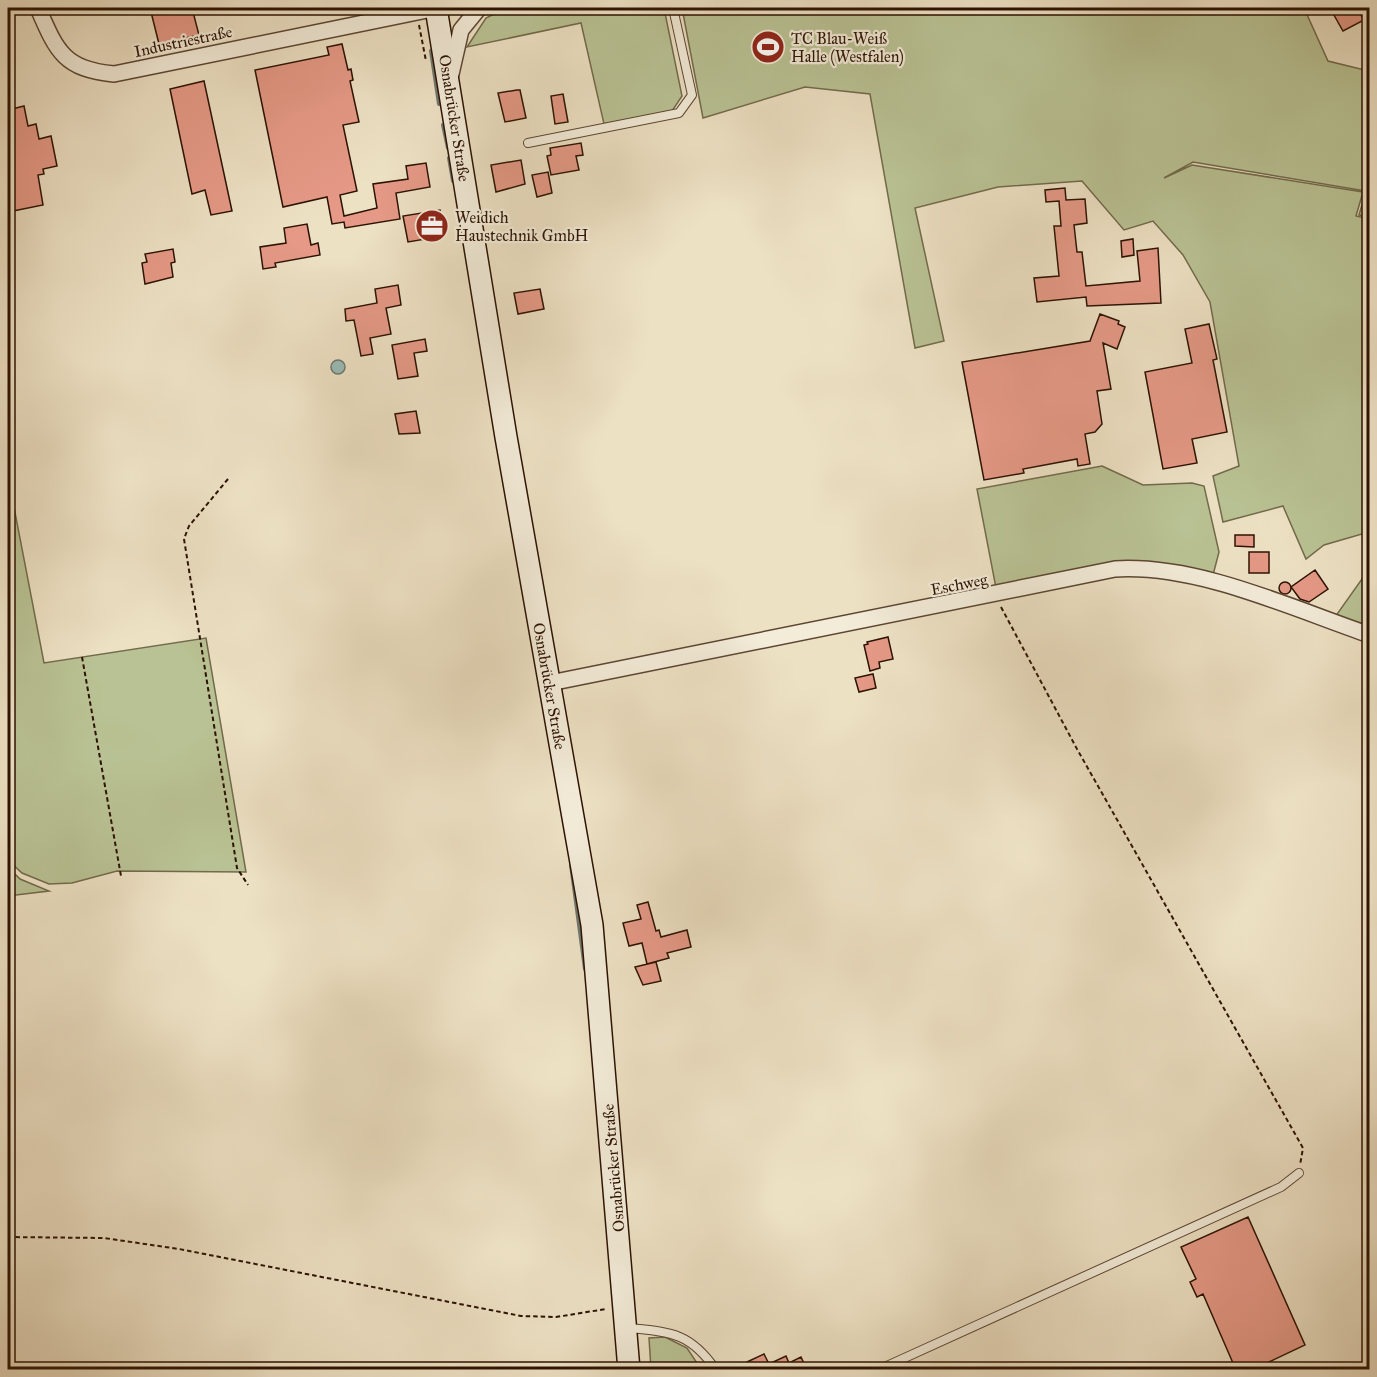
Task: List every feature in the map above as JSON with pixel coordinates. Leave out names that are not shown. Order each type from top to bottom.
[{"type":"main road","name":"Osnabrücker Straße","points":[[436,8],[506,437],[592,925],[617,1324],[629,1370]]},
{"type":"street","name":"Industriestraße","points":[[38,8],[52,40],[67,60],[89,71],[114,74],[436,8]]},
{"type":"street","points":[[449,83],[461,30],[479,8]]},
{"type":"street","name":"Eschweg","points":[[550,683],[1115,570],[1170,570],[1222,584],[1370,635]]},
{"type":"lane","points":[[528,143],[679,113],[692,95],[673,8]]},
{"type":"lane","points":[[878,1370],[1281,1187],[1299,1173]]},
{"type":"lane","points":[[617,1324],[669,1332],[689,1340],[703,1351],[716,1370]]},
{"type":"path","points":[[228,479],[189,526],[184,539],[237,868],[248,885]]},
{"type":"path","points":[[999,594],[1002,610],[1028,660],[1303,1148],[1299,1173]]},
{"type":"path","points":[[82,657],[121,876]]},
{"type":"path","points":[[8,1237],[104,1238],[179,1249],[521,1316],[556,1317],[602,1309]]},
{"type":"path","points":[[608,1309],[617,1324]]},
{"type":"green space","points":[[506,8],[664,8],[682,96],[672,111],[604,124],[581,23],[467,47],[486,18]]},
{"type":"green space","points":[[682,8],[1304,8],[1328,61],[1369,71],[1369,217],[1359,215],[1366,191],[1193,162],[1164,178],[1192,165],[1363,192],[1356,216],[1370,219],[1369,532],[1324,545],[1306,559],[1283,506],[1223,522],[1213,476],[1239,466],[1210,302],[1183,255],[1153,221],[1124,230],[1082,181],[998,187],[915,208],[944,341],[915,348],[870,94],[805,87],[703,118]]},
{"type":"green space","points":[[1102,466],[1143,485],[1192,483],[1204,486],[1219,552],[1213,575],[1177,567],[996,588],[977,489]]},
{"type":"green space","points":[[8,476],[44,663],[206,638],[246,872],[117,871],[72,883],[49,884],[22,873],[8,860]]},
{"type":"green space","points":[[1369,569],[1369,628],[1335,617]]},
{"type":"green space","points":[[8,867],[20,879],[49,891],[8,896]]},
{"type":"green space","points":[[665,1337],[687,1348],[701,1369],[651,1369],[649,1338]]},
{"type":"water","points":[[335,360],[341,360],[345,367],[341,374],[335,374],[331,370],[331,364]]},
{"type":"building","points":[[150,8],[192,8],[199,35],[159,44]]},
{"type":"building","points":[[1330,8],[1357,8],[1364,20],[1343,31]]},
{"type":"building","points":[[342,44],[348,70],[351,69],[353,80],[350,81],[359,122],[343,125],[357,191],[340,195],[344,216],[377,208],[373,184],[408,179],[406,166],[426,163],[430,187],[396,193],[400,219],[345,228],[344,222],[332,224],[327,197],[283,207],[255,70],[329,55],[327,47]]},
{"type":"building","points":[[204,81],[232,211],[211,215],[205,190],[192,194],[170,89]]},
{"type":"building","points":[[520,90],[526,118],[505,122],[498,93]]},
{"type":"building","points":[[563,94],[568,122],[555,124],[551,96]]},
{"type":"building","points":[[24,106],[28,126],[36,124],[39,139],[51,136],[57,166],[43,169],[44,174],[38,175],[43,205],[8,212],[8,110]]},
{"type":"building","points":[[581,143],[583,155],[576,156],[579,170],[551,175],[547,156],[551,155],[550,148]]},
{"type":"building","points":[[521,160],[525,184],[496,192],[491,165]]},
{"type":"building","points":[[548,172],[552,193],[537,197],[532,175]]},
{"type":"building","points":[[1065,188],[1066,200],[1085,199],[1087,223],[1074,225],[1077,252],[1082,252],[1086,286],[1140,281],[1137,251],[1158,248],[1161,303],[1087,306],[1086,297],[1037,302],[1034,278],[1059,276],[1054,226],[1061,226],[1059,201],[1046,202],[1045,190]]},
{"type":"building","points":[[440,210],[444,236],[408,242],[403,216]]},
{"type":"building","points":[[307,224],[311,245],[318,243],[320,255],[275,263],[276,267],[263,269],[260,247],[286,243],[284,228]]},
{"type":"building","points":[[1133,239],[1134,255],[1122,257],[1121,241]]},
{"type":"building","points":[[173,249],[175,262],[171,263],[173,277],[145,284],[142,263],[147,262],[145,254]]},
{"type":"building","points":[[398,285],[401,305],[386,308],[391,334],[370,338],[373,354],[361,356],[354,320],[346,321],[345,309],[377,303],[375,289]]},
{"type":"building","points":[[540,289],[544,309],[518,314],[514,293]]},
{"type":"building","points":[[1100,314],[1119,321],[1118,324],[1125,327],[1117,349],[1103,343],[1111,389],[1097,391],[1102,424],[1095,432],[1085,434],[1090,464],[1078,466],[1077,459],[1023,469],[1024,473],[984,480],[962,362],[1090,341]]},
{"type":"building","points":[[1209,324],[1217,359],[1213,360],[1227,432],[1192,439],[1197,463],[1163,469],[1145,372],[1192,363],[1185,329]]},
{"type":"building","points":[[425,339],[427,351],[414,353],[418,376],[398,379],[392,345]]},
{"type":"building","points":[[416,411],[420,433],[399,434],[395,414]]},
{"type":"building","points":[[1235,535],[1254,535],[1254,547],[1235,546]]},
{"type":"building","points":[[1249,552],[1269,552],[1269,573],[1249,573]]},
{"type":"building","points":[[1315,570],[1328,589],[1309,602],[1300,599],[1291,587]]},
{"type":"building","points":[[1287,582],[1291,588],[1287,594],[1283,594],[1279,586]]},
{"type":"building","points":[[888,637],[893,659],[879,662],[880,668],[870,671],[864,645],[868,644],[867,642]]},
{"type":"building","points":[[873,674],[876,688],[859,692],[855,678]]},
{"type":"building","points":[[648,902],[656,931],[659,930],[661,937],[687,930],[691,947],[667,953],[669,958],[647,964],[642,943],[629,946],[623,923],[641,919],[637,905]]},
{"type":"building","points":[[656,962],[661,981],[643,985],[635,967]]},
{"type":"building","points":[[1248,1217],[1305,1345],[1252,1370],[1236,1370],[1203,1294],[1197,1297],[1190,1282],[1196,1279],[1181,1247]]},
{"type":"building","points":[[764,1354],[769,1364],[786,1356],[789,1363],[801,1357],[807,1370],[750,1370],[747,1362]]},
{"type":"waterway","points":[[431,51],[439,104]]},
{"type":"waterway","points":[[443,125],[448,148]]},
{"type":"waterway","points":[[449,158],[453,181]]},
{"type":"waterway","points":[[571,865],[585,969]]},
{"type":"place","name":"TC Blau-Weiß Halle (Westfalen)","points":[[768,47]]},
{"type":"place","name":"Weidich Haustechnik GmbH","points":[[432,226]]}]
